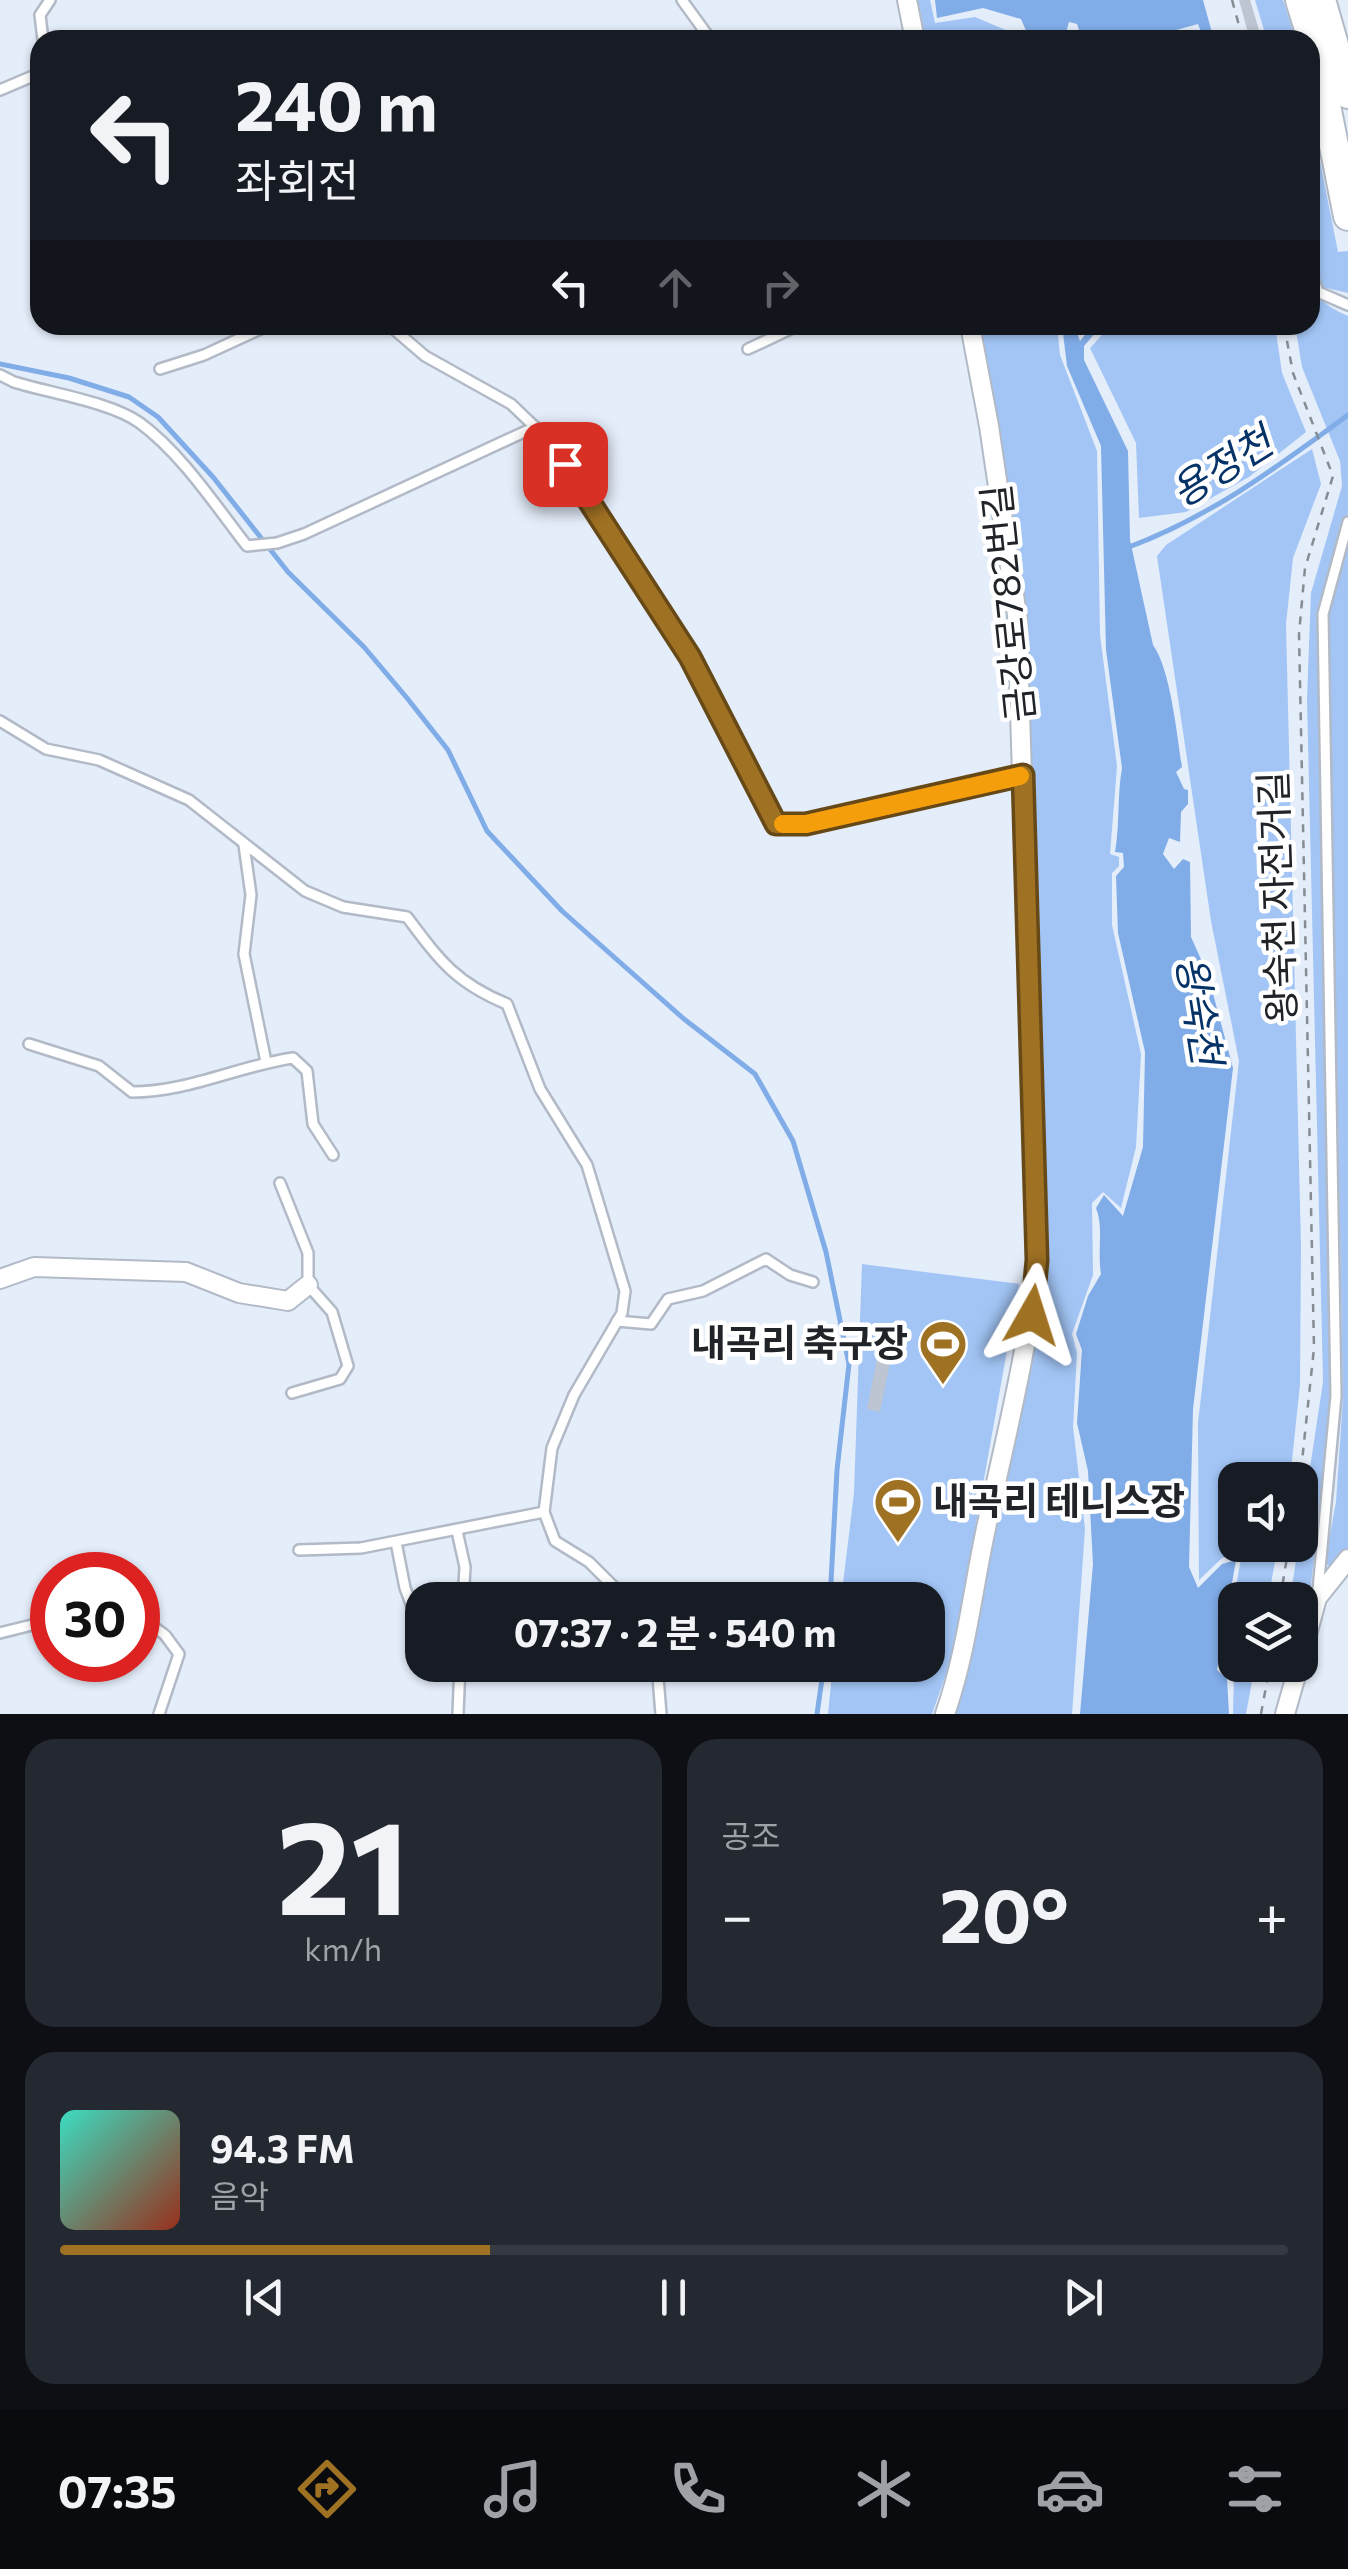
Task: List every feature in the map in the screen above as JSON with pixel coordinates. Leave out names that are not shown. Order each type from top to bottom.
[{"type":"highway","points":[[1300,0],[1309,30]]},
{"type":"highway","points":[[1321,0],[1348,94]]},
{"type":"highway","points":[[1320,72],[1348,216]]},
{"type":"street","points":[[907,0],[913,30]]},
{"type":"street","name":"금강로782번길","points":[[945,1714],[964,1656],[1032,1315],[1037,1260],[1017,615],[990,426],[972,335]]},
{"type":"street","points":[[0,1279],[34,1268],[186,1272],[239,1293],[288,1301],[308,1286]]},
{"type":"street","points":[[1318,1597],[1348,1559]]},
{"type":"street","points":[[1286,1714],[1295,1682]]},
{"type":"lane","points":[[42,30],[40,15],[50,0]]},
{"type":"lane","points":[[682,0],[704,30]]},
{"type":"lane","points":[[0,90],[30,77]]},
{"type":"lane","points":[[1320,293],[1348,305]]},
{"type":"lane","points":[[160,369],[247,335]]},
{"type":"lane","points":[[401,335],[425,356],[512,404],[544,432],[690,657],[776,824],[806,824],[1023,775]]},
{"type":"lane","points":[[748,350],[779,335]]},
{"type":"lane","points":[[0,374],[14,382],[119,412],[140,423],[193,477],[247,546],[277,543],[304,534],[535,427]]},
{"type":"lane","points":[[1318,1587],[1336,1396],[1323,614],[1348,522]]},
{"type":"lane","points":[[0,721],[46,749],[100,760],[189,800],[305,891],[343,906],[408,917],[448,971],[476,991],[507,1004],[540,1088],[587,1166],[625,1290],[617,1321],[574,1395],[552,1448],[544,1512],[554,1540],[590,1562],[609,1582]]},
{"type":"lane","points":[[244,845],[251,895],[244,954],[266,1062]]},
{"type":"lane","points":[[29,1044],[99,1066],[132,1092],[153,1092],[206,1081],[292,1058],[306,1071],[314,1124],[333,1155]]},
{"type":"lane","points":[[280,1183],[308,1253],[308,1286],[332,1312],[348,1366],[340,1379],[292,1393]]},
{"type":"lane","points":[[617,1321],[651,1324],[668,1300],[703,1291],[766,1259],[790,1275],[813,1282]]},
{"type":"lane","points":[[300,1550],[396,1542],[544,1512]]},
{"type":"lane","points":[[458,1531],[464,1582]]},
{"type":"lane","points":[[396,1542],[405,1588]]},
{"type":"lane","points":[[0,1632],[30,1625]]},
{"type":"lane","points":[[159,1714],[179,1654],[160,1631]]},
{"type":"lane","points":[[458,1714],[459,1682]]},
{"type":"lane","points":[[658,1682],[660,1714]]},
{"type":"path","points":[[1232,0],[1240,30]]},
{"type":"path","name":"왕숙천 자전거길","points":[[1286,335],[1293,374],[1327,455],[1333,484],[1306,568],[1298,634],[1314,1348],[1302,1462]]},
{"type":"path","points":[[1261,1714],[1267,1682]]},
{"type":"shaded area","points":[[918,0],[930,0],[935,23],[975,17],[1006,30],[924,30]]},
{"type":"shaded area","points":[[1255,0],[1283,0],[1293,30],[1264,30]]},
{"type":"shaded area","points":[[1320,161],[1338,252],[1348,251],[1348,293],[1322,287]]},
{"type":"shaded area","points":[[1320,297],[1348,316],[1348,514],[1320,610],[1331,1398],[1318,1519],[1318,1462],[1311,1462],[1323,1382],[1307,699],[1311,593],[1342,486],[1340,461],[1302,367],[1297,335],[1320,335]]},
{"type":"shaded area","points":[[979,335],[1058,335],[1060,355],[1097,451],[1100,635],[1117,766],[1110,854],[1119,857],[1119,866],[1112,873],[1112,925],[1141,1054],[1136,1147],[1121,1208],[1103,1192],[1092,1203],[1093,1275],[1072,1334],[1077,1353],[1073,1427],[1085,1529],[1072,1714],[951,1714],[972,1653],[1044,1268],[1042,1084],[1026,608]]},
{"type":"shaded area","points":[[1102,335],[1276,335],[1282,373],[1306,432],[1249,477],[1186,512],[1139,518],[1136,443],[1090,348]]},
{"type":"shaded area","points":[[1312,449],[1321,484],[1293,558],[1286,624],[1301,1247],[1300,1384],[1292,1462],[1218,1462],[1218,1562],[1199,1580],[1198,1423],[1239,1061],[1211,921],[1157,556],[1166,545]]},
{"type":"shaded area","points":[[1348,542],[1348,1550],[1331,1568],[1325,1562],[1336,1502],[1343,1398],[1329,616]]},
{"type":"shaded area","points":[[862,1264],[1019,1284],[952,1657],[945,1677],[945,1582],[843,1582],[854,1493]]},
{"type":"shaded area","points":[[1241,1562],[1275,1562],[1271,1582],[1237,1582]]},
{"type":"shaded area","points":[[1296,1562],[1313,1562],[1311,1582],[1293,1582]]},
{"type":"shaded area","points":[[831,1682],[943,1682],[932,1714],[828,1714]]},
{"type":"shaded area","points":[[1234,1682],[1252,1682],[1246,1714],[1233,1714]]},
{"type":"water","points":[[935,0],[1203,0],[1211,30],[1200,30],[1198,24],[1176,30],[1079,30],[1077,24],[1069,22],[1067,30],[1026,30],[1021,19],[983,8],[937,18]]},
{"type":"water","name":"왕숙천","points":[[1063,335],[1078,335],[1080,341],[1085,335],[1093,335],[1084,346],[1084,360],[1128,451],[1130,540],[1153,645],[1172,704],[1182,767],[1176,772],[1188,790],[1188,804],[1181,812],[1180,842],[1169,838],[1163,854],[1174,869],[1183,859],[1190,862],[1191,937],[1208,975],[1233,1068],[1193,1409],[1189,1567],[1198,1588],[1222,1564],[1236,1562],[1232,1582],[1218,1582],[1218,1682],[1227,1682],[1229,1714],[1080,1714],[1093,1564],[1088,1471],[1077,1423],[1082,1350],[1076,1334],[1088,1296],[1101,1274],[1096,1208],[1104,1195],[1123,1216],[1143,1147],[1145,1052],[1118,933],[1116,876],[1124,867],[1123,853],[1115,852],[1122,768],[1106,650],[1101,446],[1067,366]]},
{"type":"building","points":[[1239,0],[1250,0],[1259,30],[1247,30]]},
{"type":"building","points":[[880,1344],[893,1347],[880,1412],[867,1409]]},
{"type":"waterway","points":[[0,364],[69,378],[129,397],[158,417],[213,477],[288,572],[364,647],[407,698],[448,750],[487,831],[562,911],[684,1019],[755,1074],[793,1141],[826,1252],[849,1364],[837,1470],[831,1582]]},
{"type":"waterway","name":"용정천","points":[[1129,547],[1216,505],[1348,415]]},
{"type":"waterway","points":[[817,1714],[822,1682]]},
{"type":"slow traffic","points":[[783,824],[806,824],[1020,776]]},
{"type":"place","name":"내곡리 축구장","points":[[943,1386]]},
{"type":"place","name":"내곡리 테니스장","points":[[898,1544]]},
{"type":"route","points":[[565,464],[690,657],[776,824],[806,824],[1023,775],[1037,1260],[1032,1315]]}]
